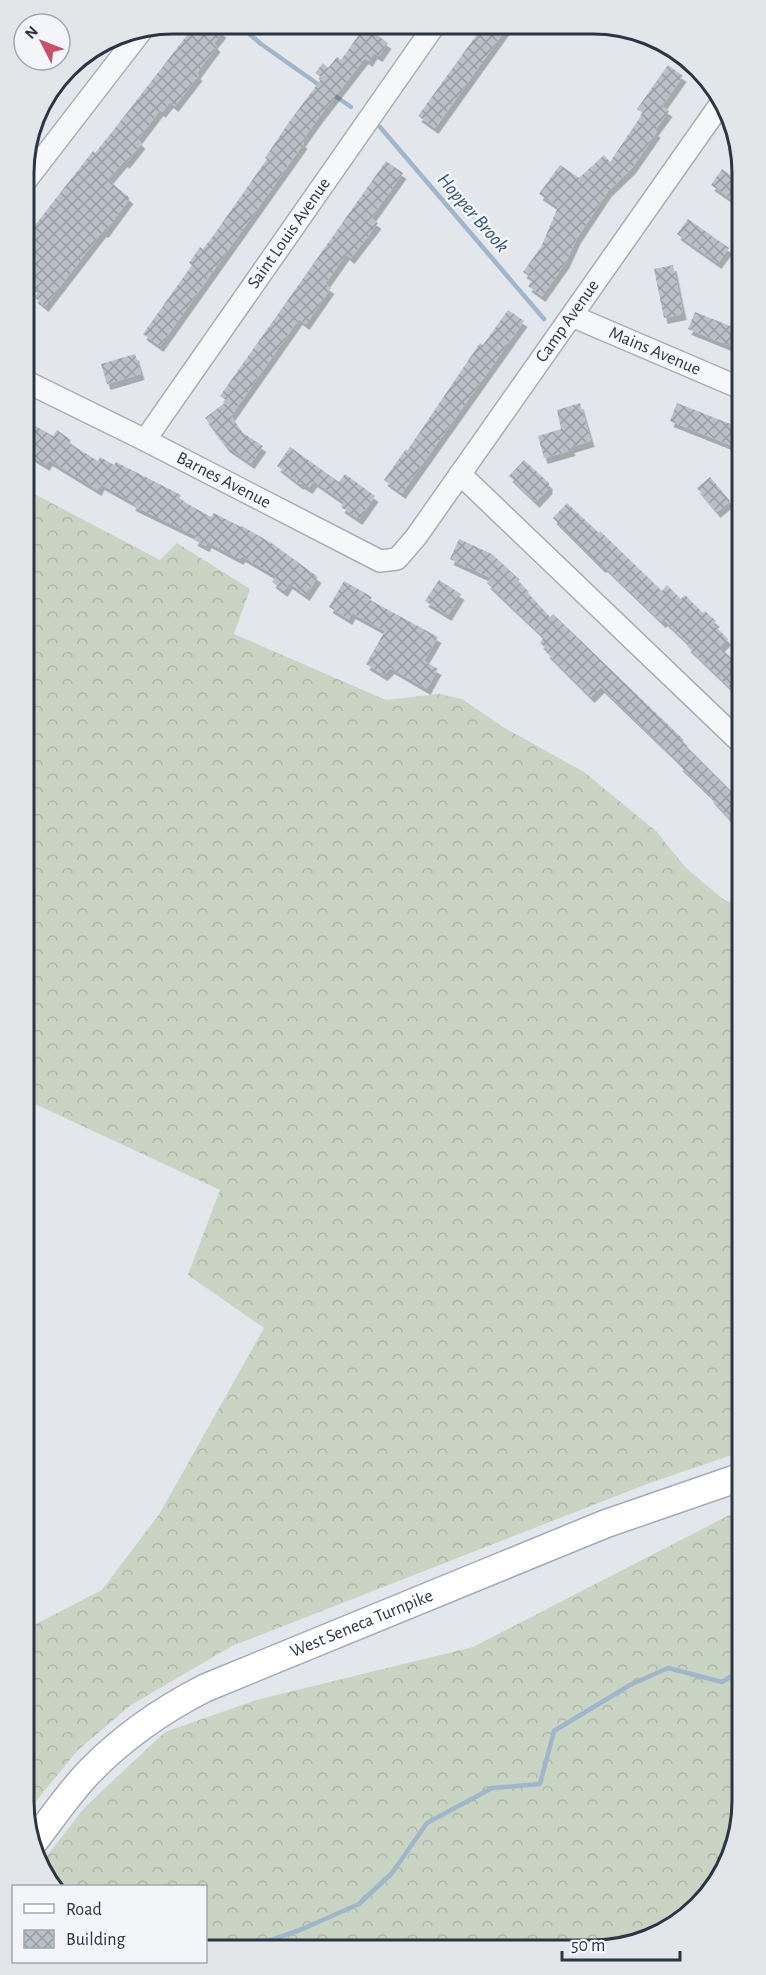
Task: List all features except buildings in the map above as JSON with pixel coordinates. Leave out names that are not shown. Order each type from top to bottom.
[{"type":"main road","name":"West Seneca Turnpike","points":[[39,1835],[88,1773],[116,1747],[169,1707],[205,1688],[606,1524],[731,1481]]},
{"type":"street","name":"Saint Louis Avenue","points":[[145,440],[428,34]]},
{"type":"street","points":[[35,168],[133,41]]},
{"type":"street","name":"Camp Avenue","points":[[416,537],[716,110]]},
{"type":"street","name":"Mains Avenue","points":[[572,316],[732,384]]},
{"type":"street","name":"Barnes Avenue","points":[[35,386],[380,561],[397,559],[416,537]]},
{"type":"street","points":[[460,474],[732,734]]},
{"type":"green space","points":[[35,494],[160,560],[177,543],[250,589],[234,634],[386,700],[439,694],[462,699],[503,727],[584,772],[656,831],[686,868],[723,899],[732,903],[731,1455],[647,1484],[232,1646],[131,1705],[77,1751],[34,1804],[34,1625],[102,1590],[160,1513],[264,1328],[188,1275],[220,1190],[35,1104]]},
{"type":"green space","points":[[731,1514],[731,1810],[729,1828],[721,1854],[708,1879],[684,1906],[670,1917],[628,1936],[592,1940],[207,1940],[207,1885],[62,1885],[53,1871],[46,1857],[85,1807],[165,1732],[256,1700],[473,1647]]},
{"type":"waterway","name":"Hopper Brook","points":[[250,35],[322,87]]},
{"type":"waterway","name":"Hopper Brook","points":[[331,93],[351,107]]},
{"type":"waterway","name":"Hopper Brook","points":[[380,127],[544,319]]},
{"type":"waterway","points":[[271,1940],[359,1904],[392,1873],[427,1823],[492,1788],[540,1784],[554,1731],[630,1685],[668,1668],[722,1682],[731,1676]]}]
